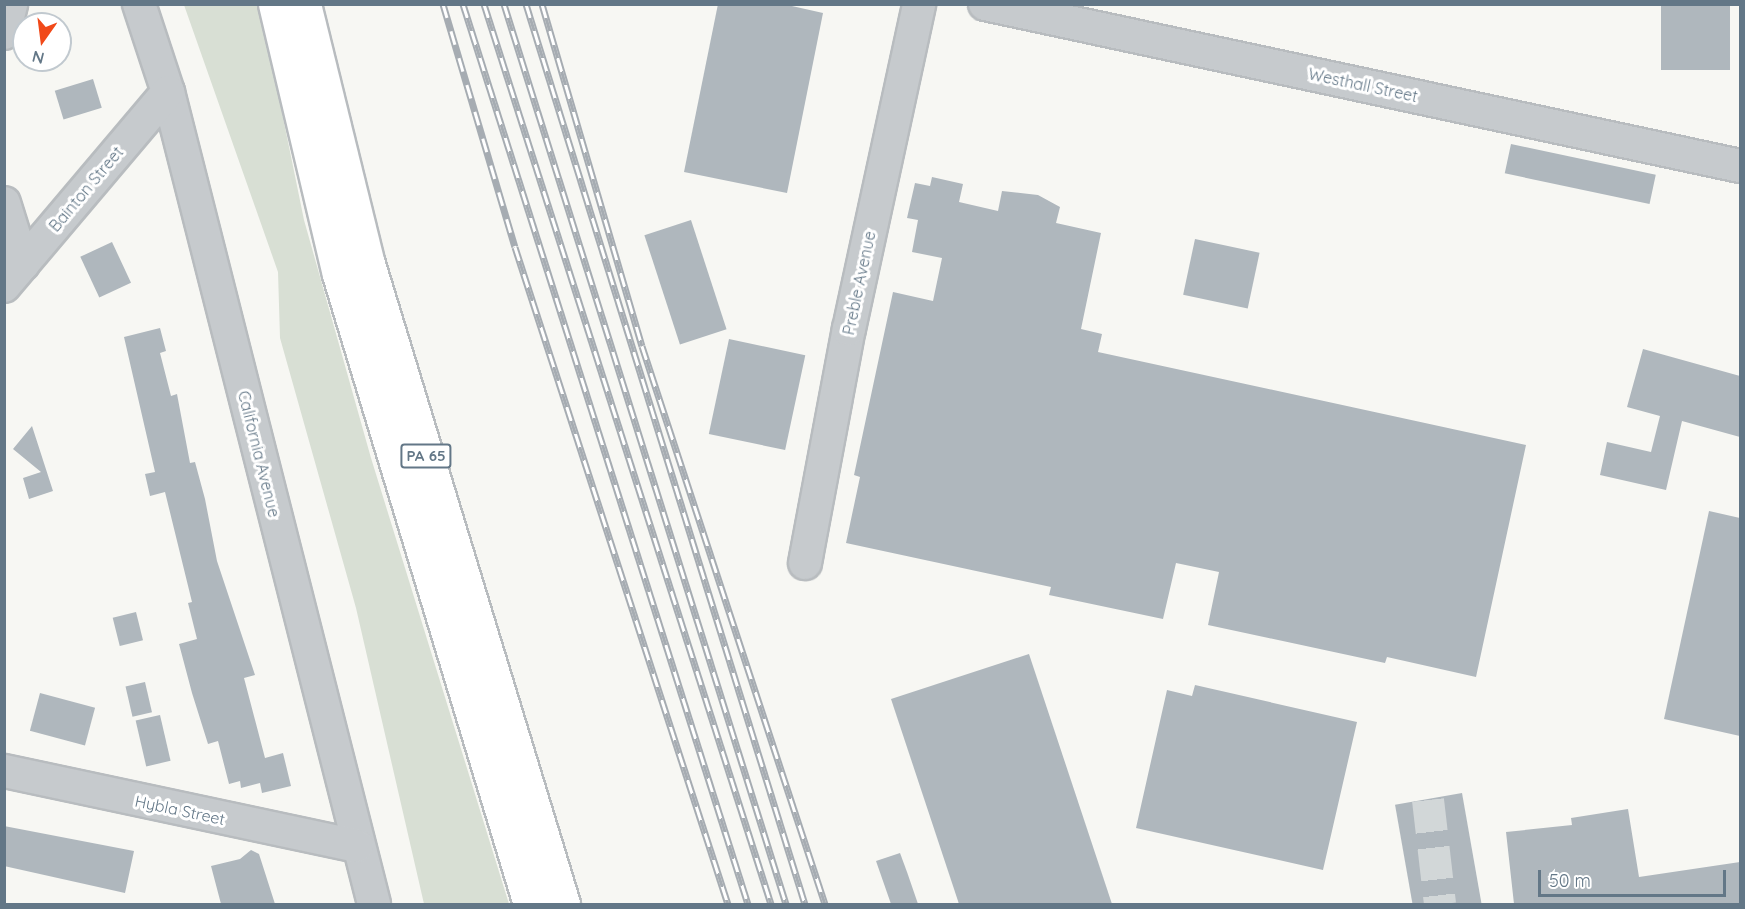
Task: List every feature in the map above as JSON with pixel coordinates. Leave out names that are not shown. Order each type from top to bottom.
[{"type":"highway","name":"PA 65","points":[[275,4],[339,274],[530,904]]},
{"type":"highway","name":"PA 65","points":[[304,4],[368,264],[563,904]]},
{"type":"street","points":[[4,33],[11,4]]},
{"type":"street","name":"California Avenue","points":[[139,4],[168,92],[357,846],[374,904]]},
{"type":"street","name":"Preble Avenue","points":[[805,562],[849,329],[919,4]]},
{"type":"street","name":"Westhall Street","points":[[985,4],[1740,166]]},
{"type":"street","name":"Bainton Street","points":[[14,275],[168,92]]},
{"type":"street","points":[[4,203],[14,275]]},
{"type":"street","name":"Hybla Street","points":[[4,771],[357,846]]},
{"type":"shaded area","points":[[184,5],[260,5],[304,220],[371,458],[509,904],[424,904],[356,608],[280,338],[278,272]]},
{"type":"building","points":[[718,4],[783,4],[823,13],[787,193],[684,172]]},
{"type":"building","points":[[1661,4],[1730,4],[1730,70],[1661,70]]},
{"type":"building","points":[[93,79],[102,108],[64,119],[55,91]]},
{"type":"building","points":[[1511,144],[1656,175],[1650,204],[1505,173]]},
{"type":"building","points":[[932,177],[963,184],[959,202],[998,211],[1002,191],[1038,195],[1060,207],[1056,223],[1101,233],[1081,329],[1102,334],[1098,352],[1526,445],[1476,677],[1387,657],[1385,663],[1208,625],[1219,572],[1176,563],[1163,619],[1049,595],[1051,587],[846,543],[860,477],[854,475],[893,292],[933,301],[942,258],[912,252],[918,220],[907,218],[915,183],[930,186]]},
{"type":"building","points":[[691,220],[727,329],[680,345],[644,235]]},
{"type":"building","points":[[1195,239],[1260,253],[1248,308],[1183,295]]},
{"type":"building","points":[[112,242],[131,283],[99,298],[80,257]]},
{"type":"building","points":[[160,328],[166,351],[160,353],[171,396],[177,394],[190,463],[195,462],[217,561],[255,675],[244,678],[265,758],[283,753],[291,786],[262,793],[260,783],[241,788],[240,781],[229,784],[218,741],[208,744],[192,693],[179,644],[197,639],[188,603],[192,602],[165,492],[150,496],[145,474],[155,472],[124,337]]},
{"type":"building","points":[[729,339],[805,355],[785,450],[709,434]]},
{"type":"building","points":[[1643,349],[1740,376],[1740,437],[1682,421],[1666,490],[1600,475],[1607,442],[1651,452],[1660,416],[1627,407]]},
{"type":"building","points":[[32,426],[53,491],[29,499],[23,478],[41,472],[13,449]]},
{"type":"building","points":[[1709,511],[1740,518],[1740,736],[1664,719]]},
{"type":"building","points":[[136,612],[143,640],[120,646],[113,618]]},
{"type":"building","points":[[1029,654],[1112,904],[959,904],[891,699]]},
{"type":"building","points":[[145,682],[152,712],[132,717],[126,686]]},
{"type":"building","points":[[1195,685],[1357,722],[1323,870],[1136,828],[1167,690],[1192,696]]},
{"type":"building","points":[[40,693],[95,708],[85,745],[30,731]]},
{"type":"building","points":[[160,715],[171,761],[146,766],[136,721]]},
{"type":"building","points":[[1462,793],[1482,904],[1413,904],[1395,805]]},
{"type":"building","points":[[1628,809],[1639,877],[1740,862],[1740,904],[1514,904],[1506,832],[1572,825],[1571,818]]},
{"type":"building","points":[[4,826],[134,851],[125,893],[4,866]]},
{"type":"building","points":[[251,850],[259,854],[275,904],[221,904],[211,866],[240,859]]},
{"type":"building","points":[[900,853],[918,904],[891,904],[876,861]]},
{"type":"tunnel","points":[[1428,800],[1440,904]]},
{"type":"railway","points":[[443,4],[515,247],[728,904]]},
{"type":"railway","points":[[463,4],[748,904]]},
{"type":"railway","points":[[484,4],[771,904]]},
{"type":"railway","points":[[504,4],[786,904]]},
{"type":"railway","points":[[526,4],[805,904]]},
{"type":"railway","points":[[542,4],[642,346],[825,904]]}]
